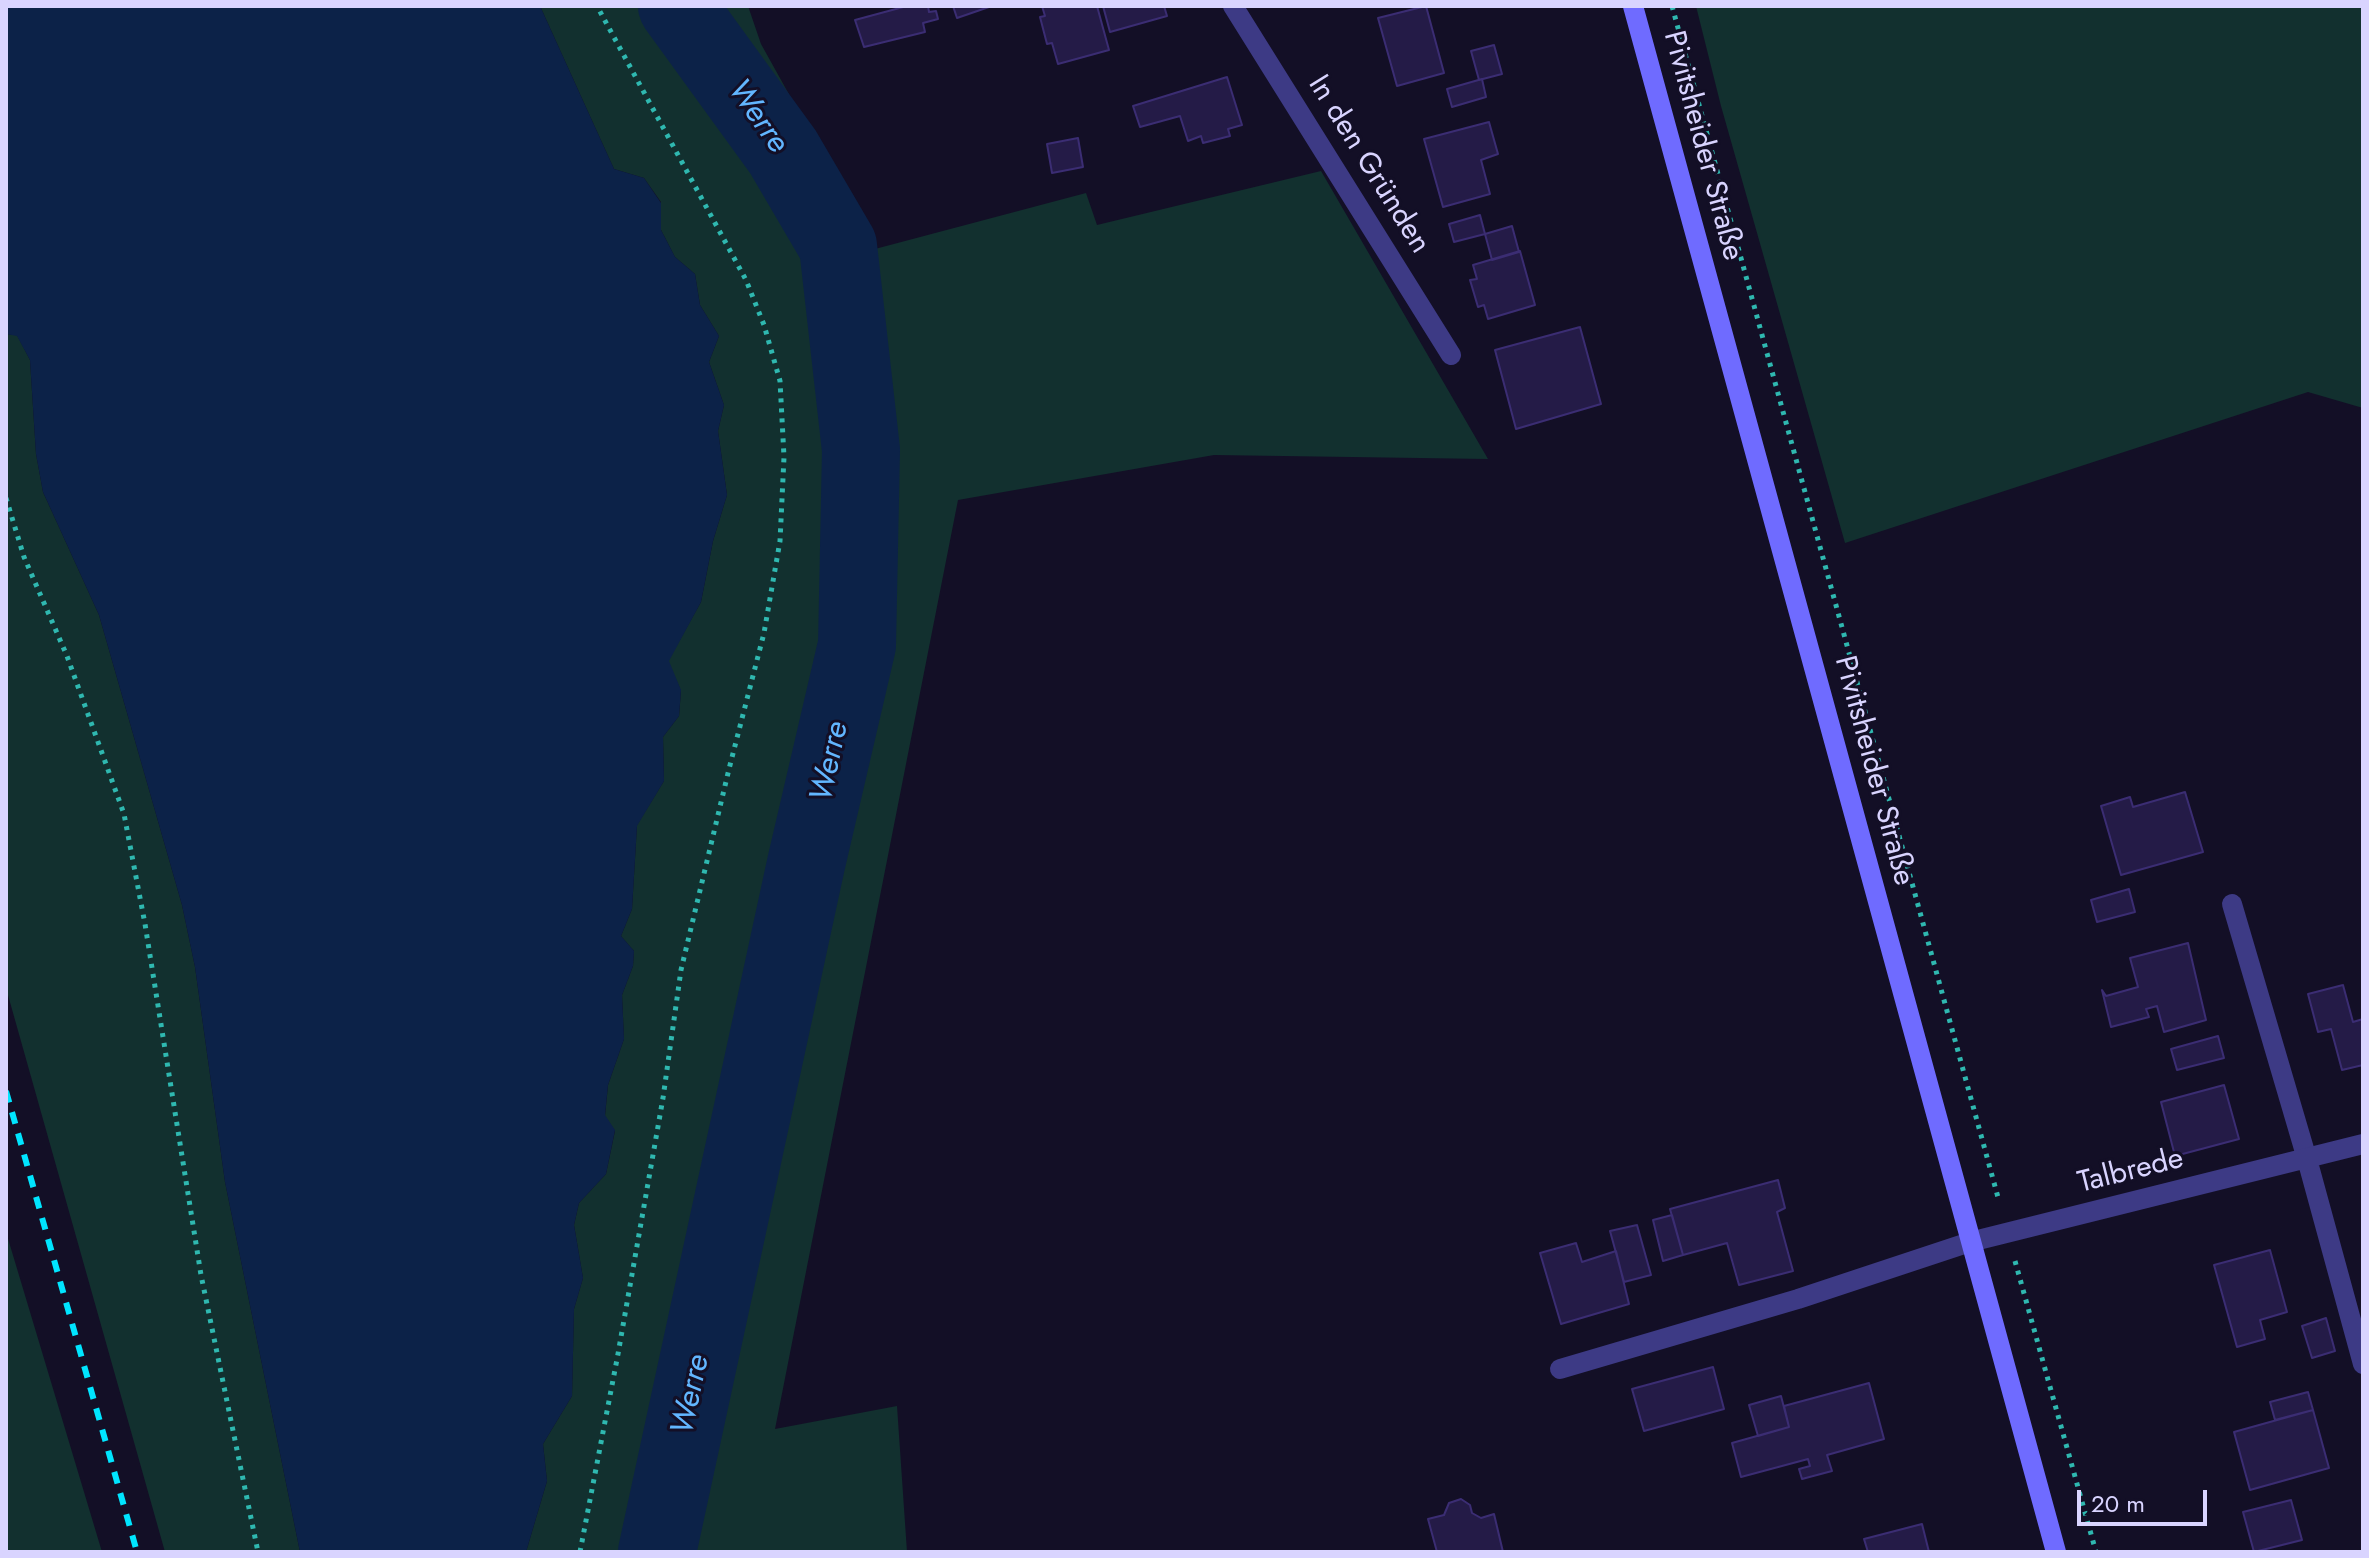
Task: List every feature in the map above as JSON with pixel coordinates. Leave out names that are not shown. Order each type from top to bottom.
[{"type":"main road","name":"Pivitsheider Straße","points":[[1633,6],[2056,1552]]},
{"type":"street","name":"In den Gründen","points":[[1233,6],[1451,355]]},
{"type":"street","points":[[2232,904],[2363,1364]]},
{"type":"street","name":"Talbrede","points":[[1560,1369],[1798,1299],[1970,1242],[2008,1235],[2363,1144]]},
{"type":"path","points":[[580,1552],[663,1098],[681,970],[764,633],[780,541],[784,457],[780,381],[764,325],[746,280],[597,6]]},
{"type":"path","points":[[1672,6],[2096,1552]]},
{"type":"path","points":[[6,498],[24,557],[67,656],[124,814],[145,924],[201,1275],[258,1552]]},
{"type":"green space","points":[[540,6],[748,6],[761,44],[875,249],[1086,193],[1097,225],[1321,171],[1488,459],[1214,455],[958,500],[775,1429],[897,1406],[907,1552],[526,1552],[547,1481],[543,1444],[572,1396],[574,1309],[583,1278],[574,1225],[579,1203],[606,1174],[615,1131],[605,1116],[608,1085],[624,1039],[622,995],[633,966],[634,951],[621,936],[632,909],[637,825],[664,781],[663,737],[679,716],[681,691],[668,661],[701,602],[713,541],[727,495],[718,431],[724,405],[709,362],[719,336],[700,305],[695,274],[675,257],[661,230],[661,202],[644,178],[614,169]]},
{"type":"green space","points":[[1696,6],[2363,6],[2363,408],[2308,392],[1845,543],[1721,106]]},
{"type":"green space","points":[[6,334],[17,335],[30,360],[36,454],[43,492],[99,615],[182,905],[195,967],[225,1182],[300,1552],[165,1552],[6,988]]},
{"type":"green space","points":[[6,1232],[102,1552],[6,1552]]},
{"type":"water","points":[[6,6],[540,6],[614,169],[644,178],[661,203],[661,230],[675,257],[695,274],[700,305],[719,336],[709,362],[724,405],[718,431],[727,495],[713,541],[701,602],[669,661],[681,690],[679,716],[663,737],[664,781],[637,826],[632,909],[621,936],[634,951],[633,966],[622,995],[624,1039],[608,1085],[605,1115],[615,1130],[606,1174],[579,1203],[574,1225],[583,1278],[574,1309],[572,1396],[543,1444],[547,1481],[526,1552],[300,1552],[225,1182],[195,967],[182,905],[99,615],[43,492],[36,454],[30,360],[17,336],[6,334]]},
{"type":"building","points":[[907,6],[928,6],[929,12],[936,11],[938,19],[923,23],[925,32],[864,47],[855,20]]},
{"type":"building","points":[[953,6],[988,6],[989,7],[957,18]]},
{"type":"building","points":[[1042,6],[1097,6],[1109,50],[1058,64],[1052,43],[1047,44],[1040,17],[1045,16]]},
{"type":"building","points":[[1103,6],[1164,6],[1167,16],[1110,32]]},
{"type":"building","points":[[1426,6],[1444,73],[1397,86],[1378,18]]},
{"type":"building","points":[[1494,45],[1502,74],[1479,80],[1471,51]]},
{"type":"building","points":[[1227,77],[1242,125],[1228,129],[1230,136],[1203,143],[1201,136],[1188,141],[1180,116],[1140,127],[1133,106]]},
{"type":"building","points":[[1482,79],[1486,97],[1452,107],[1447,89]]},
{"type":"building","points":[[1489,122],[1498,154],[1481,160],[1490,194],[1443,207],[1424,139]]},
{"type":"building","points":[[1078,138],[1083,167],[1052,173],[1047,144]]},
{"type":"building","points":[[1480,215],[1485,234],[1454,242],[1449,224]]},
{"type":"building","points":[[1512,226],[1519,252],[1492,260],[1485,234]]},
{"type":"building","points":[[1520,251],[1535,305],[1488,319],[1484,305],[1478,307],[1470,280],[1477,279],[1473,265]]},
{"type":"building","points":[[1580,327],[1601,404],[1516,429],[1495,350]]},
{"type":"building","points":[[2185,792],[2203,852],[2121,875],[2101,806],[2130,797],[2133,807]]},
{"type":"building","points":[[2129,889],[2135,912],[2097,922],[2091,900]]},
{"type":"building","points":[[2188,943],[2206,1020],[2164,1032],[2157,1006],[2146,1009],[2149,1017],[2111,1027],[2102,990],[2106,996],[2138,987],[2130,958]]},
{"type":"building","points":[[2343,985],[2353,1022],[2363,1019],[2363,1065],[2342,1070],[2331,1029],[2318,1032],[2308,994]]},
{"type":"building","points":[[2218,1036],[2224,1058],[2177,1070],[2171,1049]]},
{"type":"building","points":[[2224,1085],[2239,1139],[2175,1156],[2161,1102]]},
{"type":"building","points":[[1778,1180],[1785,1208],[1777,1212],[1793,1271],[1739,1285],[1727,1243],[1683,1255],[1670,1209]]},
{"type":"building","points":[[1672,1215],[1683,1255],[1663,1261],[1653,1220]]},
{"type":"building","points":[[1637,1225],[1651,1275],[1624,1282],[1610,1231]]},
{"type":"building","points":[[1576,1243],[1582,1262],[1616,1251],[1629,1304],[1561,1324],[1540,1253]]},
{"type":"building","points":[[2270,1250],[2287,1312],[2260,1320],[2265,1339],[2237,1347],[2214,1265]]},
{"type":"building","points":[[2326,1318],[2335,1351],[2312,1358],[2302,1326]]},
{"type":"building","points":[[1713,1367],[1724,1409],[1644,1431],[1632,1389]]},
{"type":"building","points":[[1869,1383],[1884,1439],[1827,1455],[1832,1471],[1802,1479],[1799,1469],[1810,1466],[1808,1459],[1741,1477],[1732,1443],[1789,1427],[1784,1406]]},
{"type":"building","points":[[2308,1392],[2313,1410],[2275,1420],[2270,1402]]},
{"type":"building","points":[[1781,1396],[1789,1427],[1758,1436],[1749,1405]]},
{"type":"building","points":[[2313,1410],[2329,1468],[2250,1490],[2234,1432]]},
{"type":"building","points":[[1461,1499],[1470,1505],[1472,1513],[1481,1518],[1494,1514],[1503,1552],[1437,1552],[1428,1519],[1444,1515],[1449,1503]]},
{"type":"building","points":[[2291,1500],[2302,1540],[2254,1552],[2243,1512]]},
{"type":"building","points":[[1922,1524],[1929,1552],[1868,1552],[1864,1539]]},
{"type":"waterway","name":"Werre","points":[[657,1552],[806,864],[857,645],[861,450],[838,246],[783,152],[677,6]]},
{"type":"railway","points":[[6,1091],[137,1552]]}]
